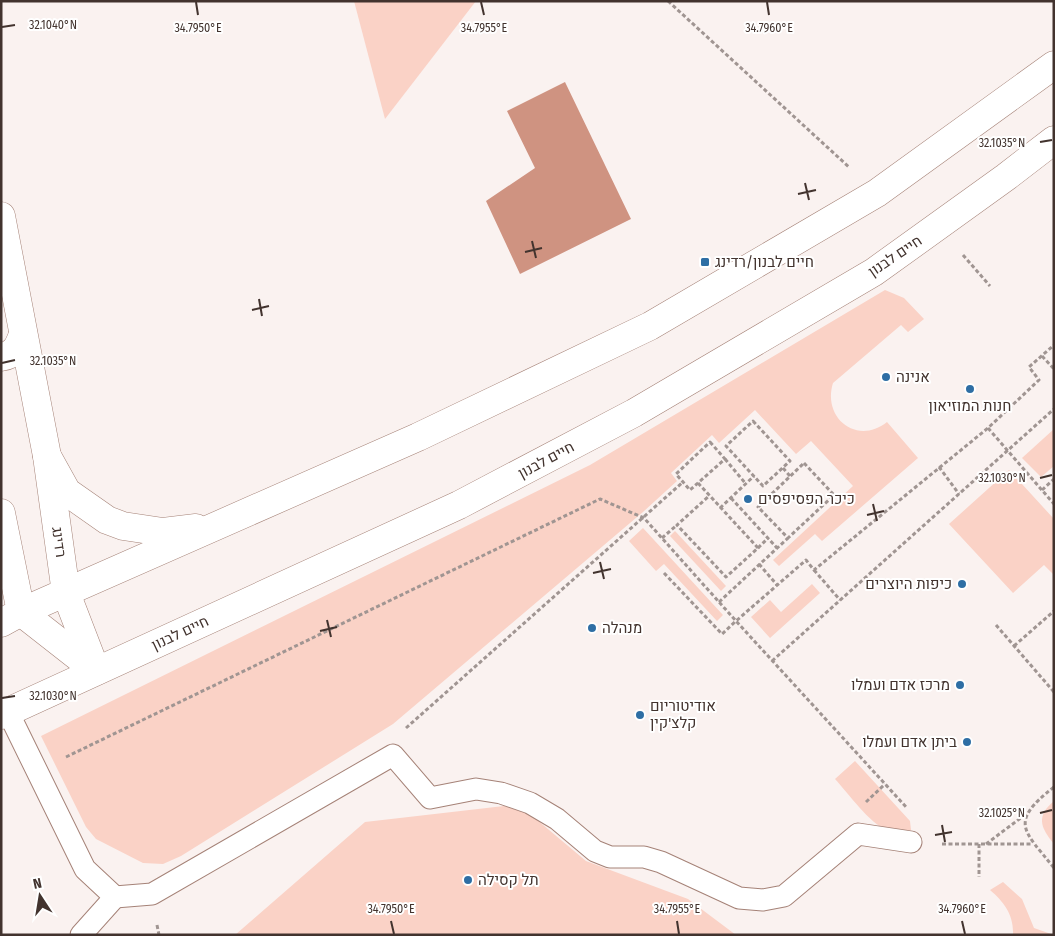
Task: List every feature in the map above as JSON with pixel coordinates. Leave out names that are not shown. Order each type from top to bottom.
[{"type":"main road","points":[[11,617],[223,525],[418,437],[650,326],[877,193],[1054,65]]},
{"type":"main road","name":"חיים לבנון","points":[[5,713],[459,505],[634,413],[874,272],[1054,140]]},
{"type":"main road","name":"רדינג","points":[[1,216],[47,456],[66,593],[96,671]]},
{"type":"main road","points":[[1,357],[9,356],[17,350],[23,334]]},
{"type":"main road","points":[[47,456],[67,492],[107,520],[123,526],[163,532],[223,525]]},
{"type":"main road","points":[[1,513],[11,617]]},
{"type":"main road","points":[[11,617],[96,671]]},
{"type":"lane","points":[[5,713],[85,868],[115,897]]},
{"type":"lane","points":[[81,935],[115,897],[152,894],[393,755],[430,798],[476,789],[501,793],[530,803],[557,819],[595,851],[610,857],[644,857],[661,862],[740,898],[763,900],[784,896],[858,834],[911,842]]},
{"type":"path","points":[[668,1],[877,193]]},
{"type":"path","points":[[963,254],[990,286]]},
{"type":"path","points":[[814,570],[988,428],[1039,380],[1029,367],[1054,345]]},
{"type":"path","points":[[1042,356],[1054,369]]},
{"type":"path","points":[[772,661],[1054,409]]},
{"type":"path","points":[[754,421],[790,461],[783,468],[763,486],[726,446],[754,421]]},
{"type":"path","points":[[988,428],[1054,504]]},
{"type":"path","points":[[725,459],[690,490],[676,474],[710,442],[725,459],[746,484]]},
{"type":"path","points":[[719,602],[776,548],[788,538],[834,495],[804,463],[758,507],[788,538]]},
{"type":"path","points":[[938,467],[959,494]]},
{"type":"path","points":[[783,468],[790,476]]},
{"type":"path","points":[[720,508],[754,476]]},
{"type":"path","points":[[1042,490],[1054,479]]},
{"type":"path","points":[[393,755],[405,729],[683,482]]},
{"type":"path","points":[[698,483],[758,548]]},
{"type":"path","points":[[662,538],[709,496]]},
{"type":"path","points":[[731,498],[776,548]]},
{"type":"path","points":[[36,772],[600,499],[644,518],[909,811]]},
{"type":"path","points":[[677,524],[726,577],[768,538]]},
{"type":"path","points":[[664,573],[722,634],[806,560],[840,600]]},
{"type":"path","points":[[759,564],[778,585]]},
{"type":"path","points":[[1014,646],[1054,611]]},
{"type":"path","points":[[996,625],[1054,692]]},
{"type":"path","points":[[1054,787],[1033,803],[1024,821],[1026,834],[1054,868]]},
{"type":"path","points":[[986,844],[1027,813]]},
{"type":"path","points":[[911,842],[1033,844]]},
{"type":"path","points":[[979,844],[979,877]]},
{"type":"shaded area","points":[[354,1],[476,1],[385,119]]},
{"type":"shaded area","points":[[565,82],[631,219],[520,274],[486,201],[535,168],[507,111]]},
{"type":"shaded area","points":[[885,290],[904,298],[924,319],[908,332],[901,325],[833,383],[831,396],[833,407],[837,417],[845,425],[854,429],[864,431],[876,429],[887,422],[918,458],[822,541],[815,534],[779,566],[773,560],[853,486],[811,441],[796,454],[755,410],[719,443],[712,435],[671,473],[677,481],[643,512],[393,724],[181,856],[163,864],[143,863],[96,839],[86,827],[41,736],[590,465]]},
{"type":"shaded area","points":[[1054,429],[1054,466],[1041,477],[1022,458]]},
{"type":"shaded area","points":[[1009,470],[1054,519],[1054,575],[1044,565],[1013,593],[949,524]]},
{"type":"shaded area","points":[[643,528],[723,615],[717,621],[664,564],[656,571],[629,541]]},
{"type":"shaded area","points":[[675,531],[726,586],[721,591],[670,536]]},
{"type":"shaded area","points":[[812,584],[820,593],[770,638],[751,617],[770,600],[781,612]]},
{"type":"shaded area","points":[[855,761],[910,821],[911,830],[893,832],[880,827],[835,779]]},
{"type":"shaded area","points":[[1054,801],[1054,844],[1043,827],[1042,817],[1048,806]]},
{"type":"shaded area","name":"תל קסילה","points":[[504,806],[530,814],[586,861],[688,899],[736,935],[235,935],[365,822]]},
{"type":"shaded area","points":[[1003,882],[1022,899],[1034,928],[1054,935],[1013,935],[1010,915],[1000,899],[990,890]]},
{"type":"place","name":"חיים לבנון/רדינג","points":[[705,262]]},
{"type":"place","name":"אנינה","points":[[886,377]]},
{"type":"place","name":"חנות המוזיאון","points":[[970,389]]},
{"type":"place","name":"כיכר הפסיפסים","points":[[748,499]]},
{"type":"place","name":"כיפות היוצרים","points":[[962,584]]},
{"type":"place","name":"מנהלה","points":[[592,628]]},
{"type":"place","name":"מרכז אדם ועמלו","points":[[960,685]]},
{"type":"place","name":"אודיטוריום קלצ'קין","points":[[640,715]]},
{"type":"place","name":"ביתן אדם ועמלו","points":[[967,742]]},
{"type":"place","name":"תל קסילה","points":[[468,880]]}]
